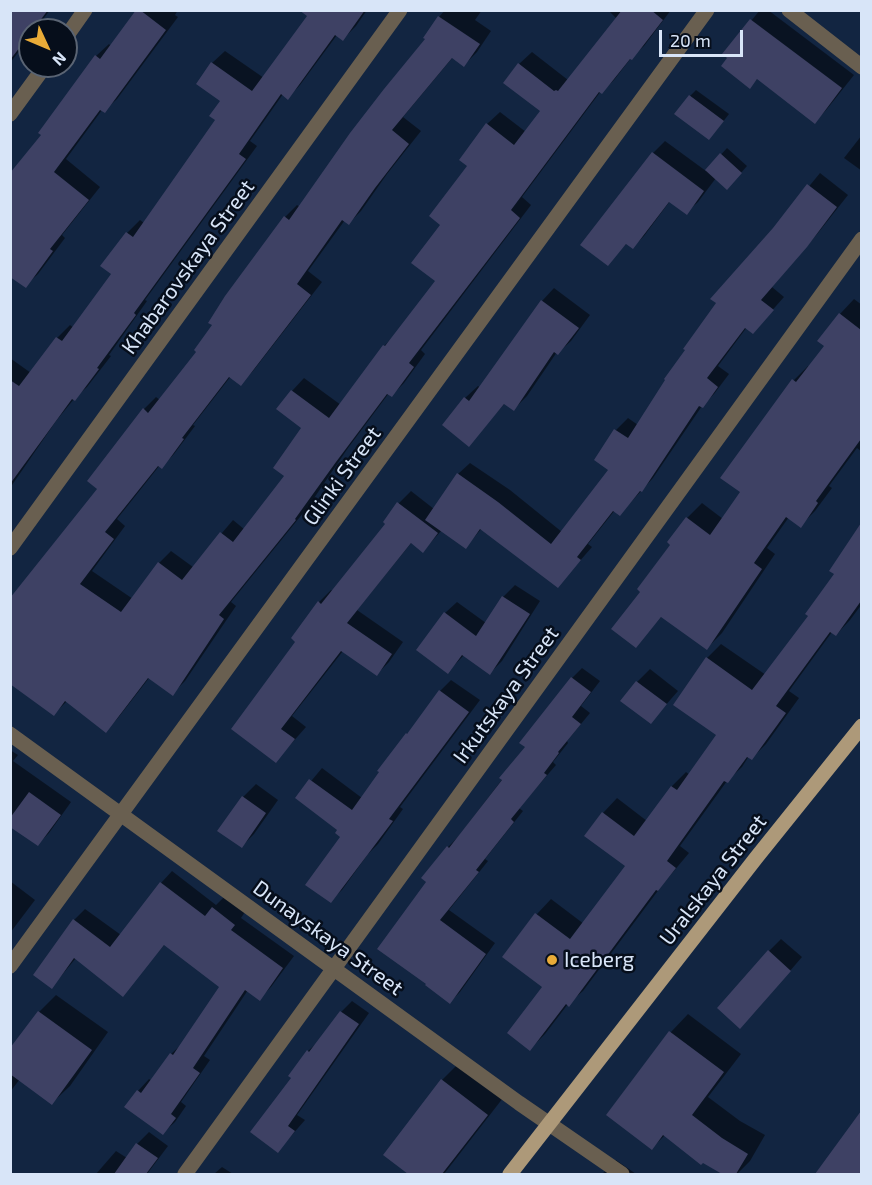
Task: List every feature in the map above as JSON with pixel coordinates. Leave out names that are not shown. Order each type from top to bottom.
[{"type":"main road","name":"Uralskaya Street","points":[[510,1174],[861,726]]},
{"type":"street","name":"Khabarovskaya Street","points":[[10,548],[400,10]]},
{"type":"street","name":"Glinki Street","points":[[10,966],[708,10]]},
{"type":"street","points":[[789,10],[861,66]]},
{"type":"street","points":[[10,114],[36,78]]},
{"type":"street","name":"Irkutskaya Street","points":[[185,1174],[861,239]]},
{"type":"street","name":"Dunayskaya Street","points":[[10,735],[622,1174]]},
{"type":"building","points":[[10,10],[48,10],[42,18],[18,18],[18,50],[10,60]]},
{"type":"building","points":[[136,10],[140,10],[166,30],[105,113],[100,110],[54,172],[89,200],[50,249],[53,251],[26,288],[10,277],[10,173],[41,135],[38,133],[95,55],[100,59]]},
{"type":"building","points":[[299,10],[365,10],[343,41],[335,35],[288,100],[281,94],[239,154],[246,159],[134,313],[136,315],[97,368],[99,369],[75,401],[72,399],[10,484],[10,380],[19,386],[56,337],[62,341],[111,274],[100,266],[126,232],[133,237],[215,120],[209,116],[220,101],[196,84],[211,62],[252,91],[307,16]]},
{"type":"building","points":[[622,10],[651,10],[663,20],[602,94],[599,92],[511,210],[520,218],[409,363],[414,367],[392,397],[387,394],[296,520],[219,615],[224,619],[173,696],[148,678],[106,733],[65,701],[54,716],[10,684],[10,598],[97,489],[87,481],[143,408],[148,413],[196,352],[194,350],[212,325],[208,323],[225,296],[284,216],[289,220],[350,133],[425,39],[423,38],[438,16],[480,44],[464,67],[452,58],[392,130],[409,144],[349,225],[342,220],[297,284],[311,295],[241,386],[229,377],[182,438],[184,439],[162,469],[158,466],[105,532],[114,539],[80,584],[121,612],[158,562],[182,580],[220,532],[233,542],[284,476],[273,468],[301,428],[276,409],[291,390],[329,418],[383,345],[385,346],[435,281],[411,263],[440,225],[429,216],[467,166],[459,160],[486,123],[514,145],[540,111],[503,83],[518,63],[554,91],[558,91]]},
{"type":"building","points":[[750,19],[842,88],[815,124],[757,79],[750,89],[721,66],[727,58],[722,54]]},
{"type":"building","points":[[689,95],[724,121],[709,140],[674,114]]},
{"type":"building","points":[[652,152],[704,191],[687,215],[669,202],[633,249],[626,244],[608,266],[580,245]]},
{"type":"building","points":[[720,153],[742,173],[727,190],[705,170]]},
{"type":"building","points":[[807,184],[837,207],[807,247],[761,300],[774,310],[753,334],[745,328],[707,378],[718,387],[703,408],[699,406],[642,492],[640,491],[620,516],[613,511],[577,557],[581,560],[558,588],[480,529],[466,549],[425,520],[457,473],[551,544],[608,470],[594,460],[614,429],[628,438],[664,379],[685,350],[683,349],[716,303],[710,299],[773,228]]},
{"type":"building","points":[[541,300],[579,328],[558,355],[554,352],[514,411],[504,404],[469,447],[442,425],[464,397],[469,401]]},
{"type":"building","points":[[839,313],[861,330],[861,439],[816,501],[818,503],[801,528],[786,517],[754,563],[762,569],[707,650],[661,617],[636,648],[611,629],[640,592],[637,589],[670,545],[667,542],[686,517],[710,535],[740,492],[720,478],[792,379],[796,382],[824,346],[817,341]]},
{"type":"building","points":[[397,502],[438,533],[423,553],[411,543],[347,623],[392,654],[377,676],[341,651],[281,729],[295,739],[276,763],[231,729],[295,642],[291,638],[318,601],[321,604],[385,524],[383,522]]},
{"type":"building","points":[[861,523],[861,601],[836,636],[830,632],[776,706],[786,713],[752,760],[747,757],[728,783],[724,781],[667,861],[676,868],[658,891],[656,890],[569,1007],[566,1004],[530,1051],[507,1033],[542,987],[502,957],[535,913],[570,939],[625,866],[584,836],[602,812],[634,836],[671,786],[677,790],[716,735],[673,705],[706,657],[752,690],[808,616],[805,614],[834,574],[829,571]]},
{"type":"building","points":[[502,596],[530,614],[490,675],[462,655],[448,674],[416,650],[444,612],[476,636]]},
{"type":"building","points":[[571,677],[591,692],[572,717],[581,724],[558,752],[544,773],[547,775],[511,819],[514,822],[476,870],[479,872],[440,920],[486,954],[450,1004],[377,949],[426,882],[421,878],[447,846],[449,848],[502,780],[499,778],[525,747],[519,743]]},
{"type":"building","points":[[636,681],[667,704],[651,724],[620,701]]},
{"type":"building","points":[[439,690],[469,712],[389,819],[393,821],[331,903],[305,885],[340,837],[335,833],[337,830],[295,798],[309,779],[352,810],[379,772],[377,771]]},
{"type":"building","points":[[29,792],[61,815],[38,846],[10,827],[10,818]]},
{"type":"building","points":[[242,796],[266,813],[242,848],[217,831]]},
{"type":"building","points":[[160,882],[205,916],[212,907],[235,925],[231,930],[283,968],[260,1001],[245,990],[193,1068],[200,1073],[171,1114],[176,1118],[163,1135],[124,1107],[137,1090],[141,1093],[170,1053],[173,1055],[219,987],[164,945],[123,997],[74,958],[52,989],[33,975],[73,919],[110,947]]},
{"type":"building","points":[[768,950],[791,971],[740,1029],[717,1008]]},
{"type":"building","points":[[38,1011],[92,1050],[52,1105],[10,1074],[10,1048]]},
{"type":"building","points":[[340,1011],[359,1024],[288,1126],[295,1131],[278,1153],[250,1132],[291,1078],[288,1076],[307,1050],[309,1052]]},
{"type":"building","points":[[669,1031],[724,1072],[692,1115],[748,1154],[736,1174],[722,1174],[703,1163],[701,1165],[663,1135],[652,1150],[606,1115]]},
{"type":"building","points":[[441,1079],[488,1115],[442,1174],[408,1174],[383,1155]]},
{"type":"building","points":[[861,1111],[861,1174],[815,1174]]},
{"type":"building","points":[[136,1143],[158,1158],[146,1174],[114,1174]]},
{"type":"place","name":"Iceberg","points":[[552,960]]}]
